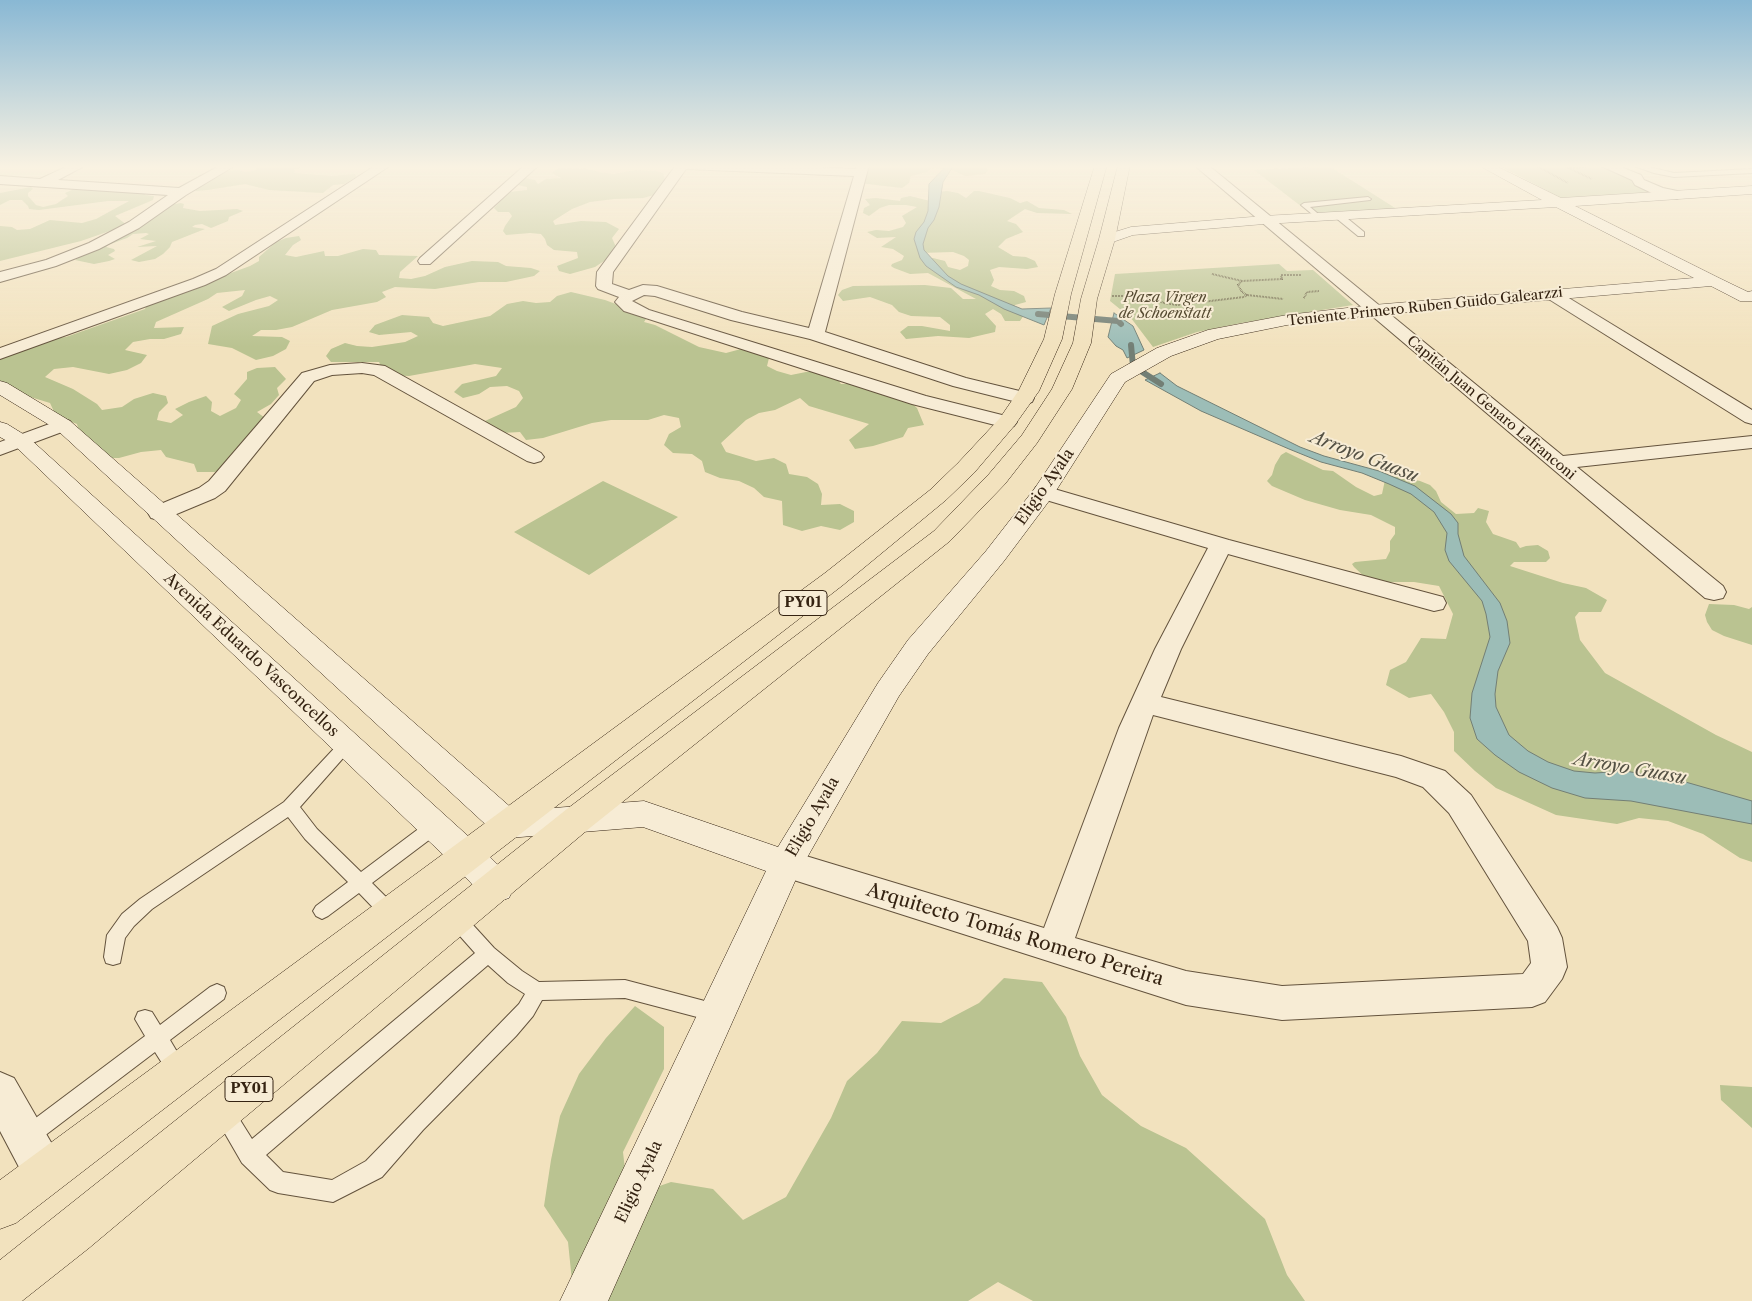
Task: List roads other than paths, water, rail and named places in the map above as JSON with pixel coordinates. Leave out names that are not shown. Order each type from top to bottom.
[{"type":"highway","name":"PY01","points":[[0,1207],[834,579],[938,495],[966,468],[1007,422],[1025,398],[1052,339],[1083,226]]},
{"type":"highway","name":"PY01","points":[[13,1289],[222,1111],[579,818],[942,536],[997,479],[1030,439],[1062,389],[1082,343],[1089,299],[1110,226]]},
{"type":"street","points":[[0,277],[51,263],[94,246],[133,226]]},
{"type":"street","points":[[0,354],[199,282],[221,272],[292,226]]},
{"type":"street","points":[[425,261],[465,226]]},
{"type":"street","points":[[638,226],[604,272],[604,286],[629,294],[643,290],[657,291],[737,316],[816,335],[996,392],[1025,398]]},
{"type":"street","points":[[816,335],[846,226]]},
{"type":"street","points":[[1107,239],[1130,231],[1194,226]]},
{"type":"street","name":"Capitán Juan Genaro Lafranconi","points":[[1271,226],[1714,592]]},
{"type":"street","points":[[1603,226],[1713,282],[1750,298]]},
{"type":"street","name":"Teniente Primero Ruben Guido Galearzzi","points":[[1118,378],[1164,352],[1214,334],[1287,320],[1373,310],[1713,282]]},
{"type":"street","points":[[629,294],[623,302],[643,313],[919,400],[1007,422]]},
{"type":"street","points":[[1553,295],[1752,418]]},
{"type":"street","points":[[159,513],[207,493],[216,486],[308,377],[330,370],[362,368],[380,370],[534,456]]},
{"type":"street","name":"Eligio Ayala","points":[[584,1301],[786,864],[888,690],[918,648],[995,556],[1044,492],[1118,378]]},
{"type":"street","points":[[0,387],[63,425],[508,825]]},
{"type":"street","points":[[978,414],[992,402],[996,392]]},
{"type":"street","points":[[7,439],[63,425]]},
{"type":"street","name":"Avenida Eduardo Vasconcellos","points":[[7,439],[347,744],[467,856],[497,887]]},
{"type":"street","points":[[1558,463],[1752,442]]},
{"type":"street","points":[[1044,492],[1221,545],[1434,603]]},
{"type":"street","points":[[1054,948],[1144,703],[1168,649],[1221,545]]},
{"type":"street","name":"Arquitecto Tomás Romero Pereira","points":[[508,825],[644,814],[786,864],[1186,988],[1282,1003],[1532,990],[1549,967],[1545,938],[1460,804],[1434,779],[1401,767],[1144,703]]},
{"type":"street","points":[[0,1092],[45,1173]]},
{"type":"lane","points":[[1351,226],[1361,234]]},
{"type":"lane","points":[[113,957],[116,935],[128,920],[146,904],[290,807],[347,744]]},
{"type":"lane","points":[[290,807],[311,834],[390,914]]},
{"type":"lane","points":[[322,911],[435,826]]},
{"type":"lane","points":[[457,920],[488,954],[515,977],[537,991],[625,989],[717,1013]]},
{"type":"lane","points":[[250,1155],[488,954]]},
{"type":"lane","points":[[222,1111],[250,1155],[278,1182],[333,1191],[374,1169],[416,1123],[509,1029],[526,1010],[537,991]]},
{"type":"lane","points":[[25,1138],[216,994]]},
{"type":"lane","points":[[145,1019],[180,1072]]},
{"type":"water","points":[[921,226],[930,226],[923,244],[924,250],[948,276],[961,284],[1022,309],[1051,308],[1044,325],[1004,309],[979,295],[956,287],[926,266],[920,258],[914,239],[916,232]]},
{"type":"water","points":[[1114,313],[1133,326],[1144,350],[1127,358],[1123,350],[1116,346],[1108,337]]},
{"type":"water","points":[[1160,373],[1177,386],[1300,447],[1324,456],[1379,471],[1415,486],[1451,514],[1458,523],[1458,534],[1464,556],[1500,603],[1507,621],[1510,643],[1498,671],[1495,694],[1496,707],[1509,735],[1528,751],[1548,762],[1574,771],[1595,773],[1625,771],[1675,779],[1752,801],[1752,824],[1631,801],[1585,798],[1552,788],[1519,772],[1495,755],[1477,739],[1470,718],[1472,693],[1490,637],[1486,614],[1482,601],[1449,561],[1445,550],[1447,533],[1434,512],[1411,494],[1362,473],[1321,462],[1289,449],[1201,411],[1145,380]]},
{"type":"waterway","name":"Arroyo Guasu","points":[[1038,314],[1118,321],[1121,324]]},
{"type":"waterway","name":"Arroyo Guasu","points":[[1131,345],[1133,366],[1161,384]]},
{"type":"park label","name":"Plaza Virgen de Schoenstatt","points":[[1165,306]]}]
